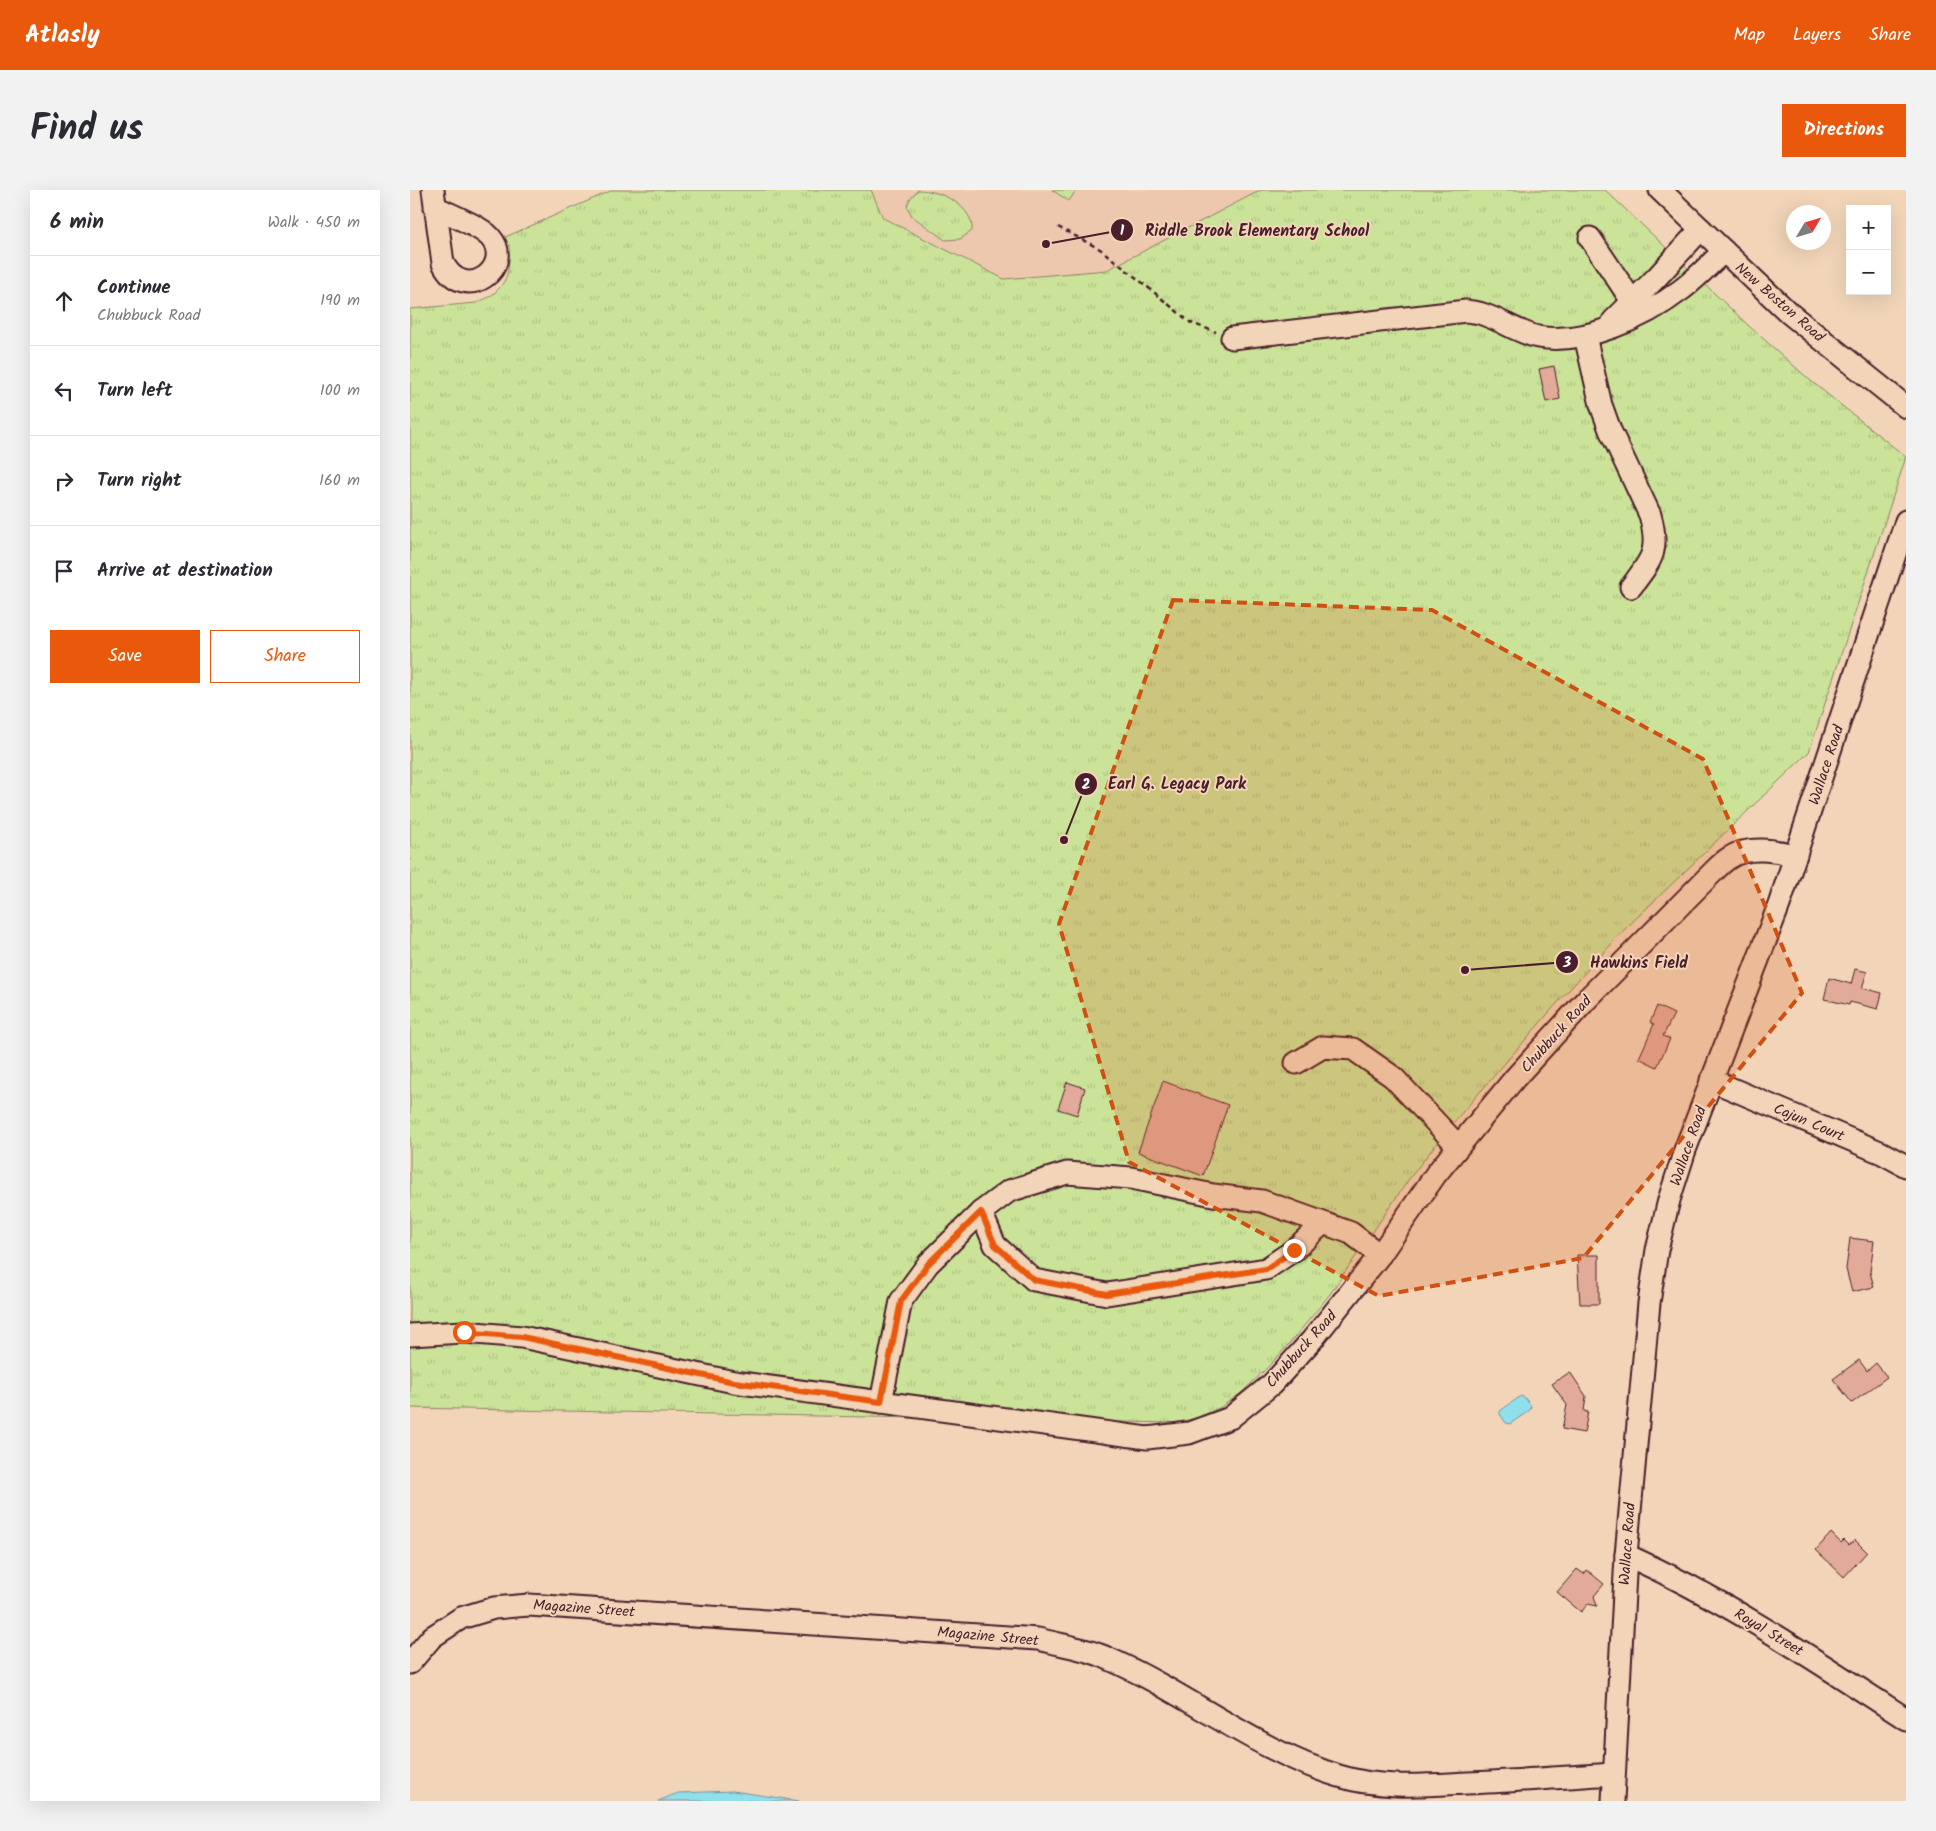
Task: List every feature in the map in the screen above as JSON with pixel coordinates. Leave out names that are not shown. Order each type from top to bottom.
[{"type":"street","name":"New Boston Road","points":[[1660,190],[1789,313],[1906,407]]},
{"type":"street","points":[[1637,308],[1701,230]]},
{"type":"street","points":[[1590,238],[1637,308]]},
{"type":"street","points":[[1232,338],[1466,311],[1485,314],[1511,328],[1536,336],[1557,339],[1594,333],[1637,308],[1682,290],[1724,252]]},
{"type":"street","points":[[1594,333],[1601,405],[1610,430],[1650,515],[1654,530],[1653,554],[1631,587]]},
{"type":"street","name":"Wallace Road","points":[[1613,1801],[1626,1555],[1649,1302],[1657,1250],[1669,1200],[1685,1150],[1742,1003],[1796,855],[1906,521]]},
{"type":"street","name":"Chubbuck Road","points":[[410,1335],[464,1332],[522,1337],[734,1382],[1147,1438],[1189,1433],[1230,1418],[1272,1384],[1312,1340],[1380,1255],[1436,1174],[1515,1078],[1586,1000],[1714,871],[1730,856],[1746,852],[1768,850],[1796,855]]},
{"type":"street","points":[[1296,1062],[1323,1047],[1353,1049],[1393,1077],[1458,1146]]},
{"type":"street","name":"Cajun Court","points":[[1711,1080],[1882,1153],[1906,1166]]},
{"type":"street","points":[[881,1402],[901,1301],[928,1264],[981,1212],[1010,1191],[1067,1172],[1131,1178],[1213,1195],[1262,1201],[1351,1233],[1380,1255]]},
{"type":"street","points":[[981,1212],[995,1245],[1034,1280],[1107,1294],[1266,1269],[1294,1250],[1323,1223]]},
{"type":"street","name":"Royal Street","points":[[1626,1555],[1666,1572],[1772,1633],[1906,1719]]},
{"type":"street","name":"Magazine Street","points":[[410,1663],[432,1638],[461,1618],[494,1608],[528,1605],[1038,1639],[1106,1657],[1168,1689],[1260,1742],[1307,1765],[1340,1777],[1375,1784],[1410,1785],[1614,1774]]},
{"type":"path","points":[[1058,227],[1100,249],[1191,324],[1232,338]]},
{"type":"highlighted area","points":[[1173,600],[1432,610],[1703,759],[1802,993],[1583,1258],[1379,1296],[1129,1162],[1059,924]]},
{"type":"shaded area","points":[[871,190],[1261,190],[1107,270],[1004,279],[883,218]]},
{"type":"green space","points":[[613,190],[871,190],[883,218],[1004,279],[1107,270],[1261,190],[1605,190],[1750,327],[1811,381],[1906,457],[1809,752],[1625,929],[1559,1001],[1447,1130],[1409,1179],[1330,1294],[1290,1343],[1241,1393],[1221,1407],[1200,1417],[1175,1423],[410,1408],[410,309],[476,303],[487,298],[502,285],[506,277],[509,259],[503,238]]},
{"type":"green space","points":[[918,190],[945,196],[962,207],[968,214],[972,231],[960,239],[945,240],[912,216],[907,206]]},
{"type":"green space","points":[[1052,190],[1076,190],[1069,201]]},
{"type":"water","points":[[1521,1396],[1531,1406],[1530,1410],[1510,1424],[1506,1423],[1500,1411]]},
{"type":"water","points":[[733,1791],[799,1801],[658,1801],[678,1793]]},
{"type":"building","points":[[1554,366],[1560,399],[1546,402],[1539,369]]},
{"type":"building","points":[[1855,969],[1867,972],[1862,988],[1882,993],[1878,1009],[1850,1002],[1849,1005],[1824,999],[1829,978],[1851,984]]},
{"type":"building","points":[[1657,1006],[1674,1014],[1663,1036],[1670,1039],[1657,1067],[1639,1058],[1654,1024],[1650,1022]]},
{"type":"building","points":[[1163,1081],[1228,1105],[1203,1176],[1138,1152]]},
{"type":"building","points":[[1067,1082],[1085,1088],[1077,1115],[1058,1109]]},
{"type":"building","points":[[1850,1238],[1874,1241],[1870,1272],[1874,1287],[1852,1292],[1846,1269]]},
{"type":"building","points":[[1577,1255],[1599,1255],[1599,1304],[1580,1304]]},
{"type":"building","points":[[1859,1360],[1867,1371],[1876,1363],[1887,1377],[1852,1403],[1833,1379]]},
{"type":"building","points":[[1570,1372],[1586,1396],[1584,1411],[1588,1412],[1584,1433],[1562,1429],[1567,1405],[1552,1384]]},
{"type":"building","points":[[1831,1533],[1841,1543],[1844,1540],[1849,1545],[1855,1540],[1867,1552],[1844,1577],[1816,1550]]},
{"type":"building","points":[[1577,1569],[1584,1574],[1587,1570],[1604,1584],[1594,1596],[1597,1606],[1588,1604],[1581,1612],[1557,1592]]},
{"type":"place","name":"Riddle Brook Elementary School","points":[[1046,244]]},
{"type":"place","name":"Earl G. Legacy Park","points":[[1064,840]]},
{"type":"place","name":"Hawkins Field","points":[[1465,970]]},
{"type":"route","points":[[464,1332],[522,1337],[734,1382],[881,1402],[901,1301],[928,1264],[981,1212],[995,1245],[1034,1280],[1107,1294],[1266,1269],[1294,1250]]}]
